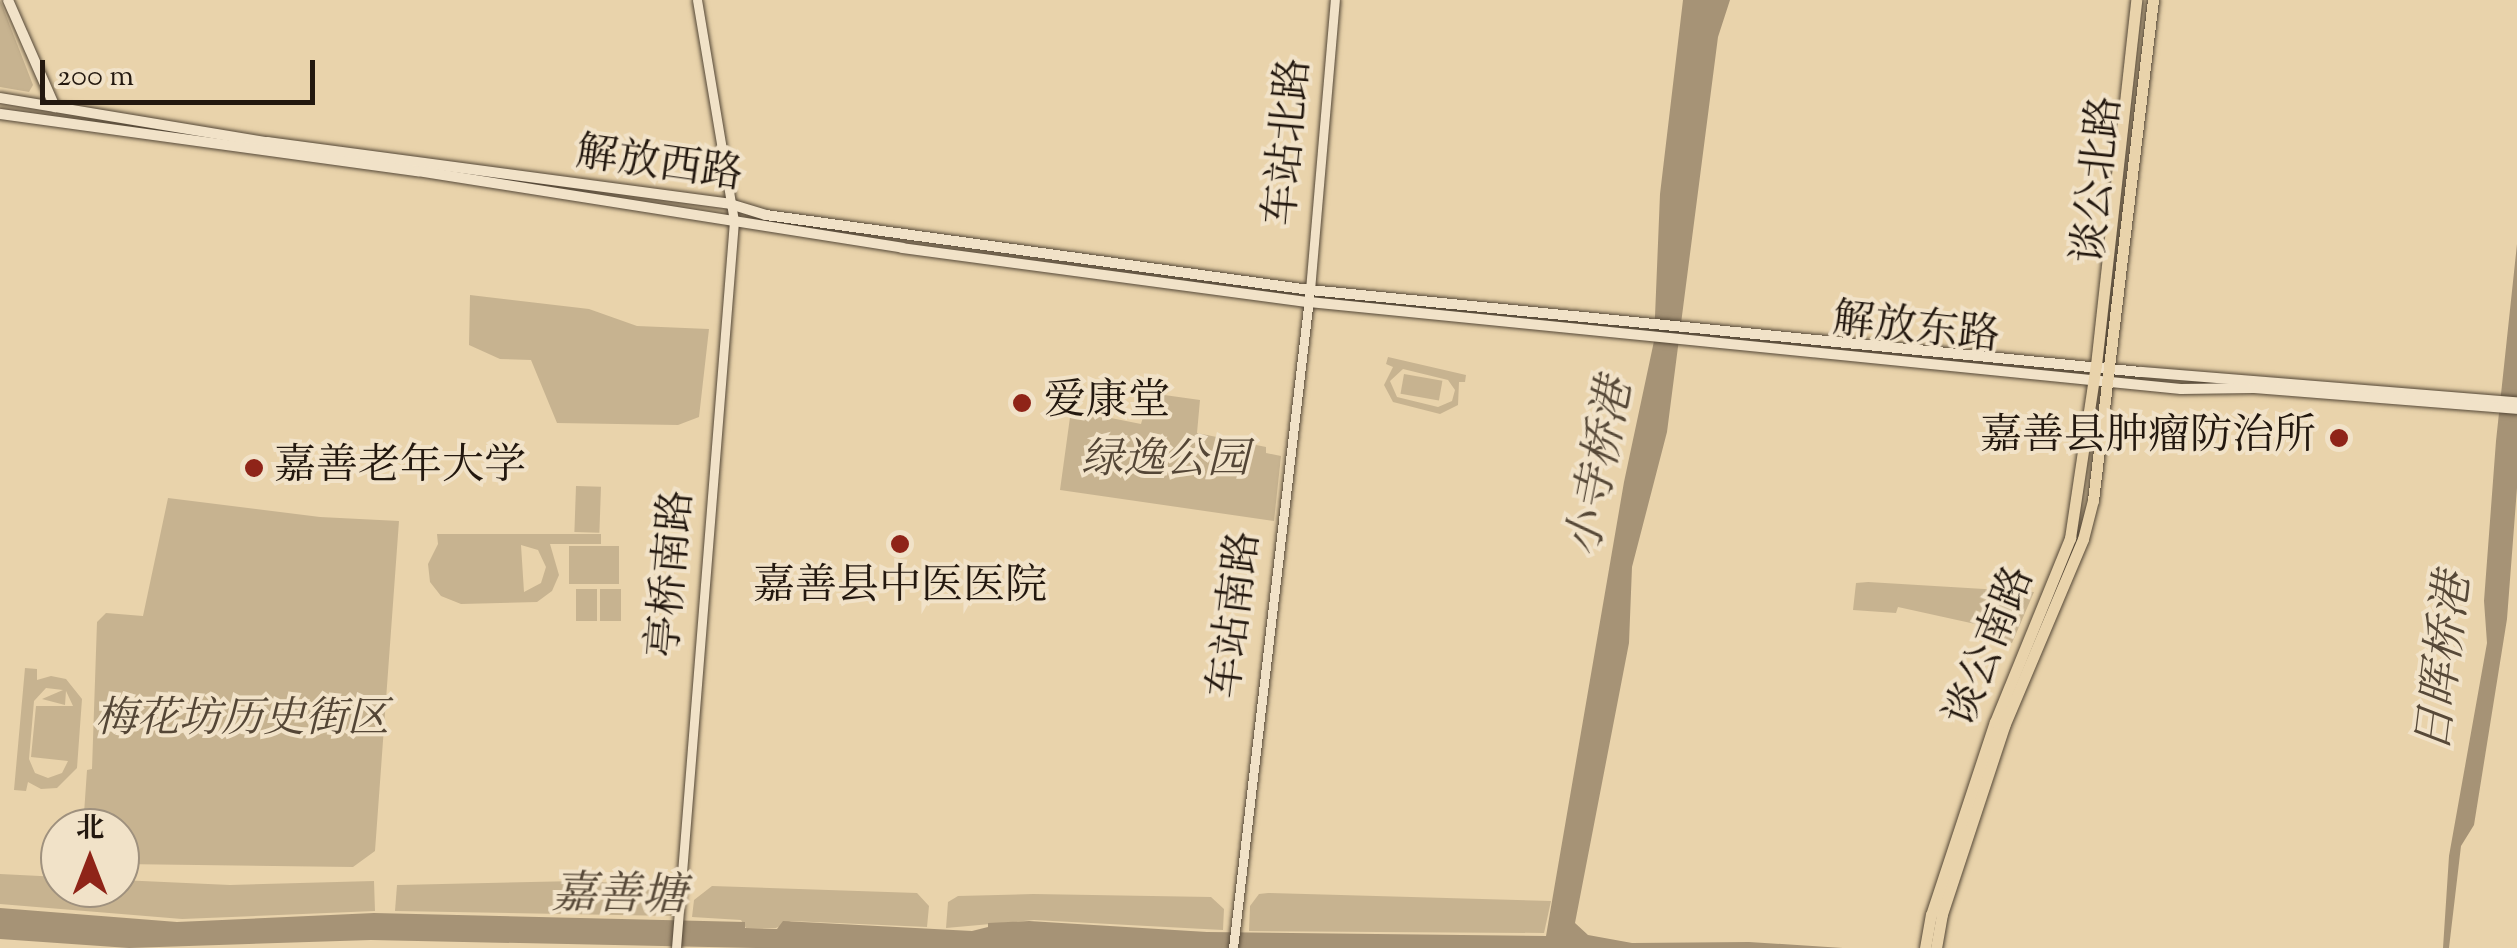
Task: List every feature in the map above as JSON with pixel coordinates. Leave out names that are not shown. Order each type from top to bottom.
[{"type":"main road","points":[[8,0],[55,107]]},
{"type":"main road","name":"谈公北路","points":[[2096,365],[2136,0]]},
{"type":"main road","name":"谈公北路","points":[[2112,366],[2153,0]]},
{"type":"main road","name":"解放西路","points":[[0,98],[588,188],[730,204],[766,215],[1310,296]]},
{"type":"main road","name":"解放西路","points":[[0,114],[88,123],[734,221],[1310,296]]},
{"type":"main road","name":"解放东路","points":[[1310,296],[2181,389],[2253,388],[2477,402]]},
{"type":"main road","name":"解放东路","points":[[1691,335],[2112,366],[2517,406]]},
{"type":"main road","name":"谈公南路","points":[[1936,948],[1937,915],[1994,722],[2070,538],[2096,365]]},
{"type":"main road","name":"谈公南路","points":[[1925,948],[2004,726],[2083,540],[2093,500],[2112,366]]},
{"type":"street","name":"亭桥南路","points":[[676,948],[734,221],[697,0]]},
{"type":"street","name":"车站北路","points":[[1310,296],[1335,0]]},
{"type":"street","name":"车站南路","points":[[1232,948],[1310,296]]},
{"type":"green space","points":[[0,0],[33,85],[29,92],[0,87]]},
{"type":"green space","points":[[470,295],[589,309],[637,326],[709,329],[699,417],[678,425],[557,423],[531,360],[500,359],[469,345]]},
{"type":"green space","points":[[1388,357],[1466,375],[1465,382],[1459,382],[1458,405],[1440,414],[1393,402],[1384,385],[1393,367],[1386,364]],"holes":[[[1403,369],[1448,380],[1455,390],[1452,401],[1438,407],[1397,397],[1390,381]]]},
{"type":"green space","points":[[1404,374],[1442,381],[1439,400],[1401,394]]},
{"type":"green space","name":"绿逸公园","points":[[1150,393],[1200,400],[1197,433],[1266,447],[1266,453],[1281,456],[1274,521],[1060,490],[1071,410],[1141,424]]},
{"type":"green space","points":[[576,486],[601,487],[599,533],[574,532]]},
{"type":"green space","name":"梅花坊历史街区","points":[[168,498],[320,517],[399,521],[375,851],[353,867],[140,864],[140,808],[84,808],[87,770],[92,769],[97,622],[106,613],[143,616]]},
{"type":"green space","points":[[437,534],[601,534],[601,544],[550,544],[559,575],[552,591],[537,602],[461,604],[441,596],[430,582],[428,564],[438,544]],"holes":[[[521,545],[538,550],[546,567],[541,583],[524,592]]]},
{"type":"green space","points":[[569,546],[619,546],[619,584],[569,584]]},
{"type":"green space","points":[[1856,583],[2034,592],[2012,643],[1995,639],[1998,629],[1898,607],[1896,613],[1853,610]]},
{"type":"green space","points":[[576,589],[597,589],[597,621],[576,621]]},
{"type":"green space","points":[[600,589],[621,589],[621,621],[600,621]]},
{"type":"green space","points":[[25,668],[37,669],[37,680],[51,676],[66,679],[82,699],[77,768],[57,788],[41,789],[28,782],[26,791],[14,790]],"holes":[[[46,688],[63,690],[42,699],[65,705],[66,691],[73,706],[36,706],[31,757],[68,761],[62,773],[48,778],[35,773],[29,759],[34,701]]]},
{"type":"green space","points":[[0,874],[40,876],[40,907],[0,904]]},
{"type":"green space","points":[[140,881],[230,885],[374,881],[375,911],[182,919],[49,908],[140,908]]},
{"type":"green space","points":[[578,881],[659,885],[673,901],[673,916],[395,911],[397,885]]},
{"type":"green space","points":[[712,886],[917,893],[929,906],[927,927],[791,921],[776,928],[746,928],[741,920],[692,917],[694,900]]},
{"type":"green space","points":[[1259,894],[1551,901],[1544,933],[1249,931],[1250,906]]},
{"type":"green space","points":[[958,896],[1211,897],[1224,909],[1223,930],[1034,920],[946,928],[948,902]]},
{"type":"shaded area","points":[[1683,0],[1730,0],[1718,37],[1667,432],[1632,567],[1629,643],[1575,923],[1588,935],[1632,943],[1749,942],[1843,948],[756,948],[371,940],[129,948],[0,939],[0,908],[177,922],[374,913],[745,922],[745,928],[777,929],[783,921],[972,931],[988,927],[988,923],[1029,921],[1207,932],[1546,936],[1624,482],[1654,341],[1660,194]]},
{"type":"shaded area","points":[[2517,244],[2517,488],[2507,619],[2474,825],[2461,846],[2449,948],[2443,948],[2449,856],[2487,643],[2484,601],[2496,441]]},
{"type":"place","name":"爱康堂","points":[[1022,403]]},
{"type":"place","name":"嘉善县肿瘤防治所","points":[[2339,438]]},
{"type":"place","name":"嘉善老年大学","points":[[254,468]]},
{"type":"place","name":"嘉善县中医医院","points":[[900,544]]},
{"type":"water label","name":"小寺桥港","points":[[1603,468]]},
{"type":"water label","name":"日晖桥港","points":[[2447,663]]},
{"type":"water label","name":"嘉善塘","points":[[619,898]]}]
